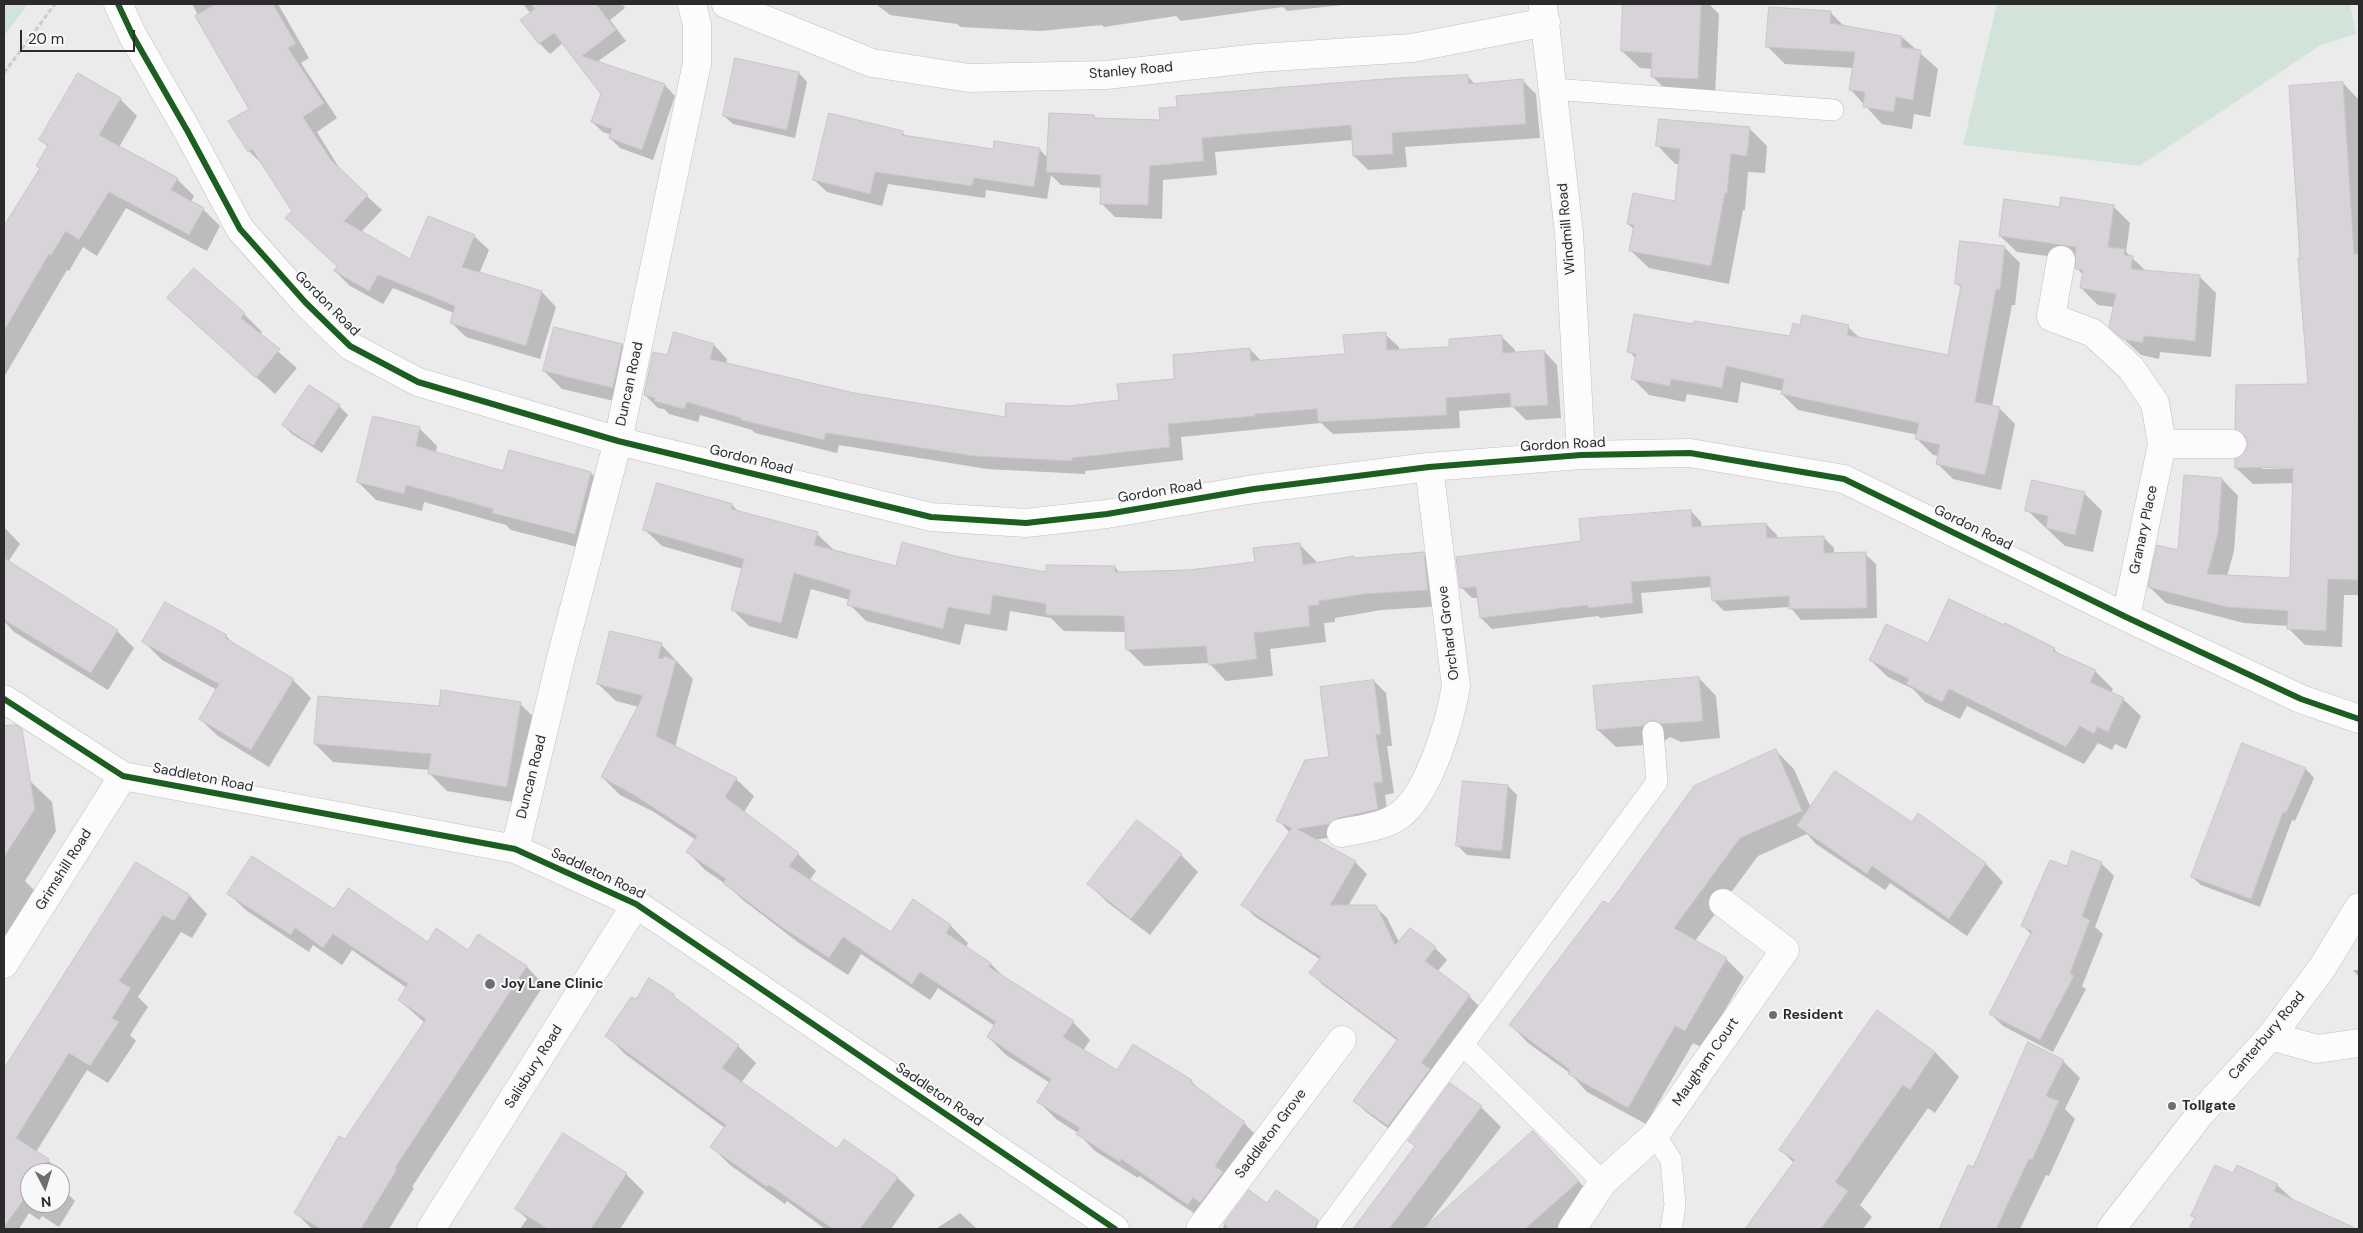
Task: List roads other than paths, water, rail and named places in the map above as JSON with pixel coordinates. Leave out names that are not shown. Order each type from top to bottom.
[{"type":"street","name":"Gordon Road","points":[[118,4],[133,36],[188,132],[240,229],[305,302],[350,346],[418,382],[618,441],[931,517],[1026,522],[1106,514],[1254,489],[1429,467],[1581,455],[1690,453],[1844,479],[2126,617],[2301,699],[2359,719]]},
{"type":"street","name":"Duncan Road","points":[[515,849],[561,658],[618,441],[697,64],[697,25],[692,4]]},
{"type":"street","name":"Stanley Road","points":[[726,4],[872,63],[969,78],[1106,75],[1258,58],[1412,48],[1544,13]]},
{"type":"street","name":"Windmill Road","points":[[1544,13],[1569,233],[1581,455]]},
{"type":"street","name":"Granary Place","points":[[2061,260],[2051,317],[2093,333],[2131,368],[2155,402],[2162,444],[2126,617]]},
{"type":"street","points":[[2162,444],[2232,444]]},
{"type":"street","name":"Orchard Grove","points":[[1341,832],[1379,825],[1399,816],[1412,803],[1425,784],[1452,711],[1456,686],[1429,467]]},
{"type":"street","name":"Saddleton Road","points":[[4,699],[123,776],[515,849],[636,904],[1115,1229]]},
{"type":"street","name":"Grimshill Road","points":[[4,964],[123,776]]},
{"type":"street","name":"Maugham Court","points":[[1572,1229],[1603,1182],[1655,1135],[1785,950],[1723,903]]},
{"type":"street","name":"Salisbury Road","points":[[431,1229],[636,904]]},
{"type":"street","name":"Canterbury Road","points":[[2111,1229],[2201,1113],[2271,1036],[2322,968],[2359,907]]},
{"type":"street","points":[[2271,1036],[2317,1049],[2359,1043]]},
{"type":"street","name":"Saddleton Grove","points":[[1200,1229],[1342,1040]]},
{"type":"lane","points":[[1553,89],[1832,110]]},
{"type":"lane","points":[[1327,1229],[1464,1046],[1656,782],[1653,732]]},
{"type":"lane","points":[[1464,1046],[1603,1182]]},
{"type":"lane","points":[[1655,1135],[1672,1160],[1675,1205],[1671,1229]]},
{"type":"place","name":"Joy Lane Clinic","points":[[490,984]]},
{"type":"place","name":"Resident","points":[[1773,1015]]},
{"type":"place","name":"Tollgate","points":[[2172,1106]]}]
